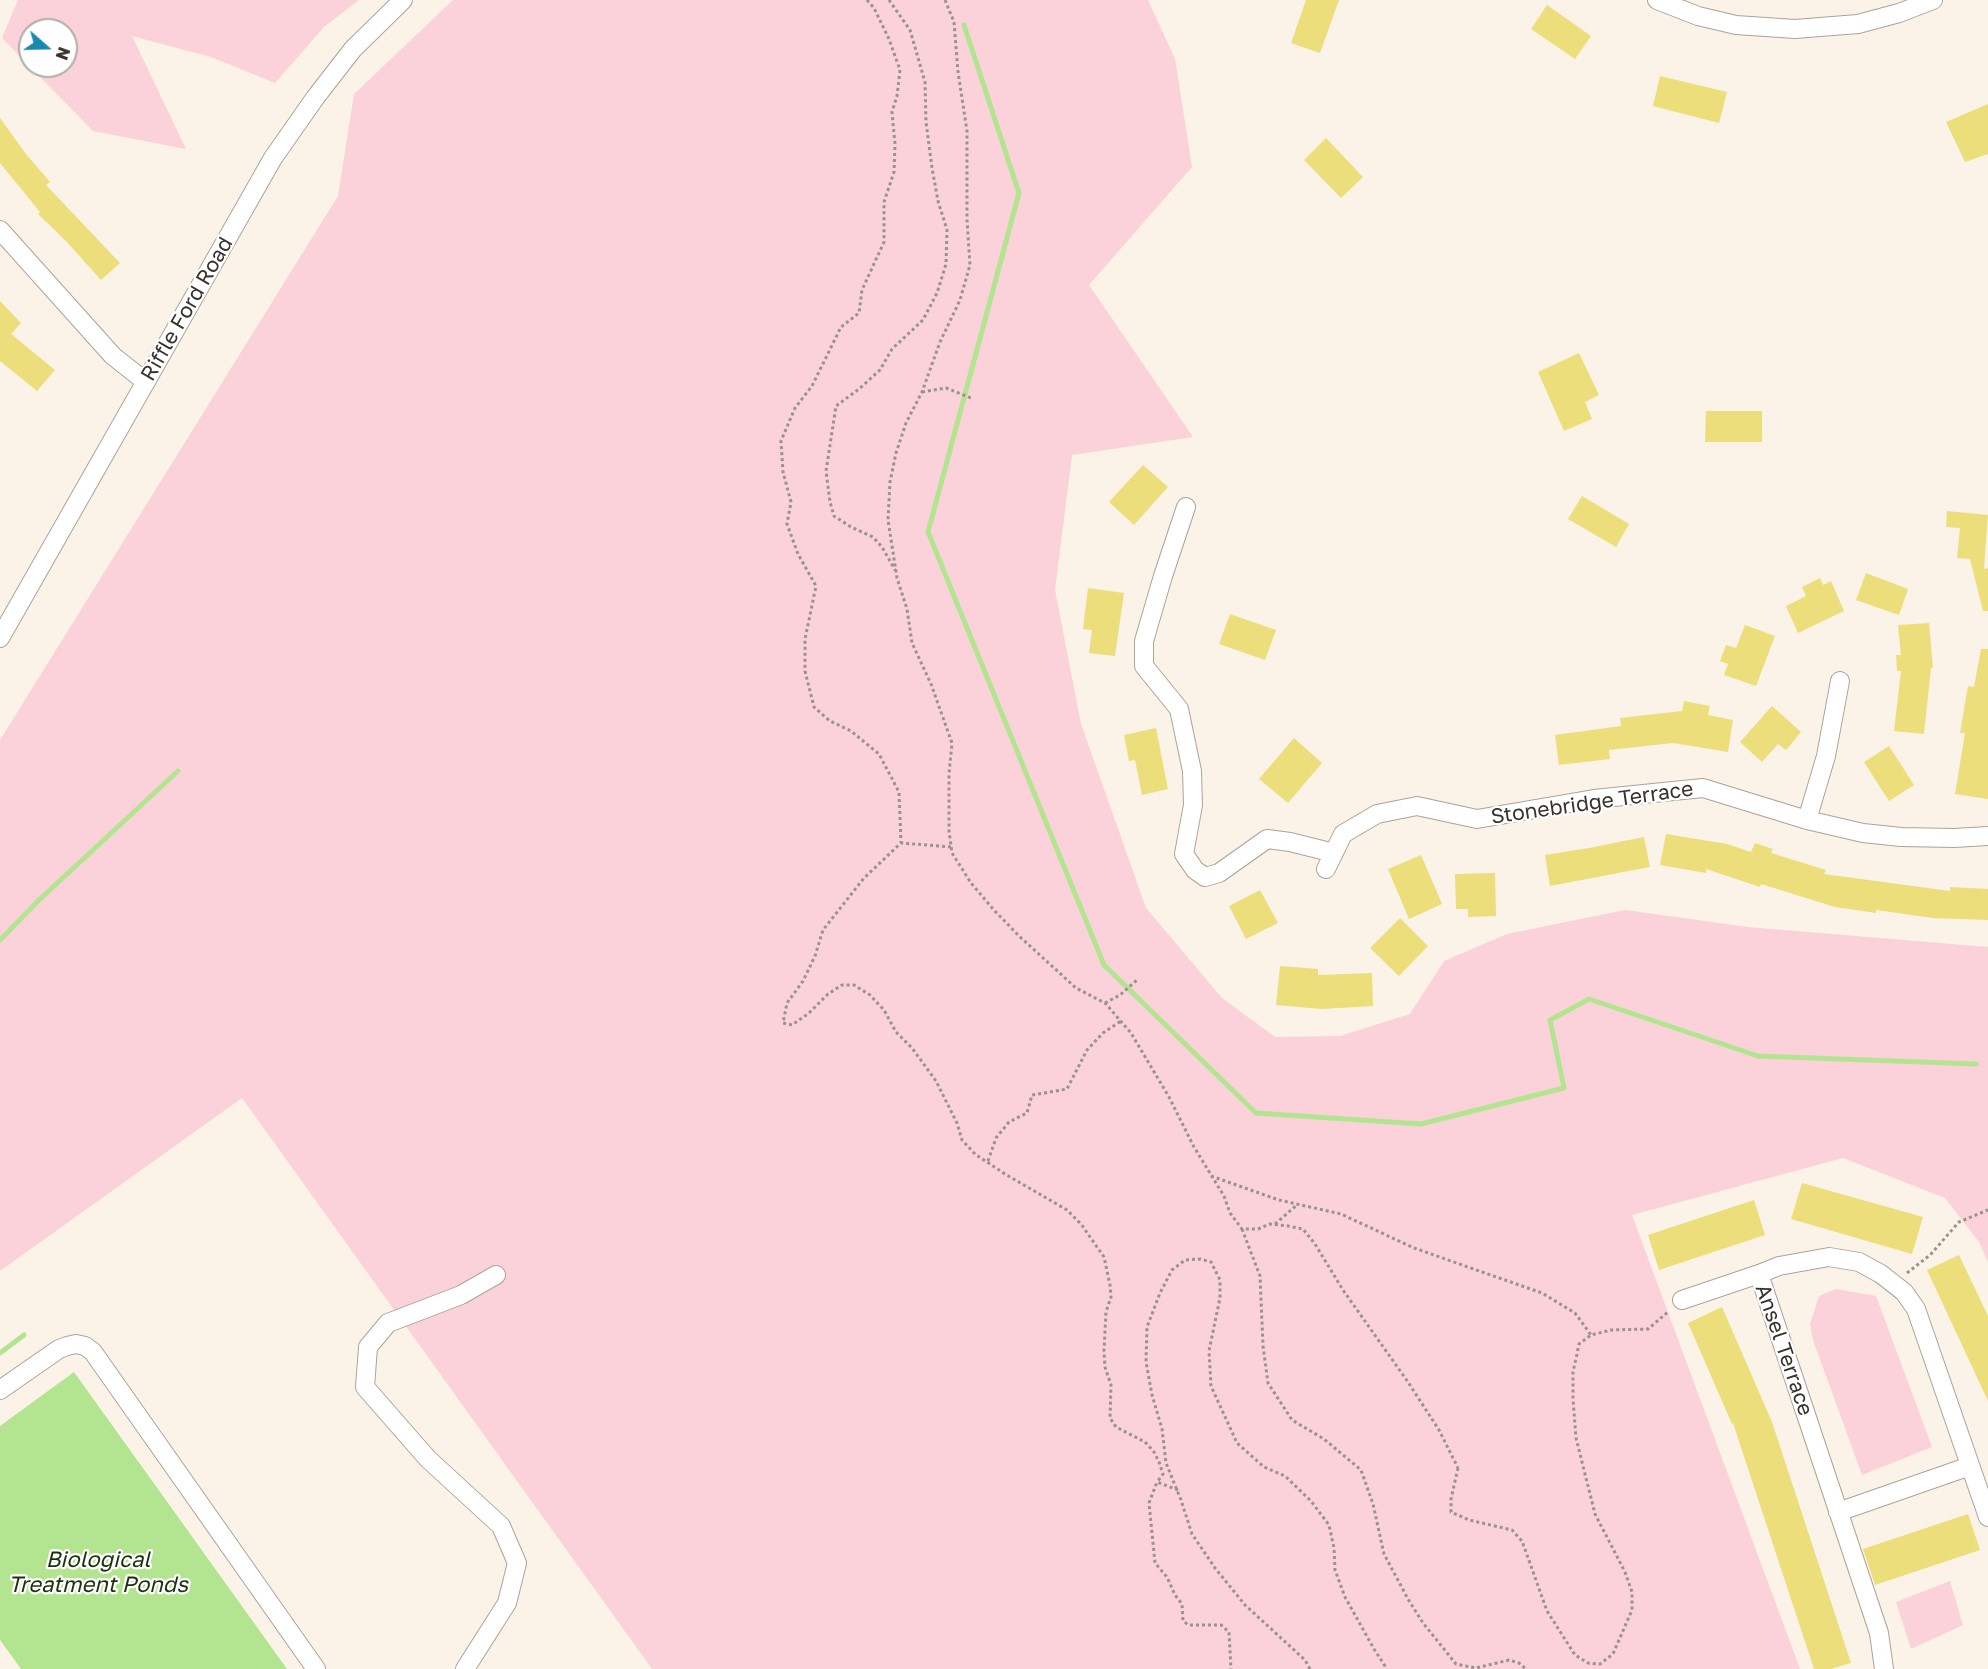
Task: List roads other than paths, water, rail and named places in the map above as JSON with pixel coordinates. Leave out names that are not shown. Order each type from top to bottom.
[{"type":"street","name":"Riffle Ford Road","points":[[0,638],[273,158],[353,49],[403,0]]},
{"type":"street","points":[[1657,0],[1698,16],[1736,25],[1795,29],[1858,24],[1899,13],[1933,0]]},
{"type":"street","points":[[0,230],[113,356],[146,382]]},
{"type":"street","points":[[1186,507],[1144,641],[1144,666],[1179,709],[1192,771],[1194,805],[1184,855],[1195,870],[1205,878],[1219,873],[1267,839],[1334,853]]},
{"type":"street","points":[[1807,820],[1826,756],[1840,681]]},
{"type":"street","name":"Stonebridge Terrace","points":[[1326,869],[1343,834],[1377,814],[1417,806],[1478,819],[1594,799],[1703,788],[1807,820],[1863,833],[1901,837],[1988,836]]},
{"type":"street","name":"Ansel Terrace","points":[[1884,1669],[1879,1633],[1759,1274],[1779,1266],[1829,1257],[1859,1262],[1881,1274],[1904,1292],[1916,1309],[1988,1517]]},
{"type":"street","points":[[1682,1300],[1759,1274]]},
{"type":"street","points":[[465,1669],[507,1603],[518,1563],[501,1526],[428,1459],[365,1387],[368,1347],[388,1323],[461,1295],[496,1275]]},
{"type":"street","points":[[0,1390],[59,1349],[76,1344],[85,1346],[93,1352],[316,1669]]},
{"type":"street","points":[[1838,1512],[1970,1466]]},
{"type":"water","name":"Biological Treatment Ponds","points":[[74,1372],[287,1669],[21,1669],[0,1640],[0,1426]]},
{"type":"waterway","points":[[964,25],[1019,193],[928,532],[1104,965],[1256,1113],[1421,1124],[1564,1088],[1550,1020],[1589,999],[1758,1056],[1976,1064]]},
{"type":"waterway","points":[[0,940],[39,900],[178,771]]},
{"type":"waterway","points":[[0,1353],[24,1335]]}]
